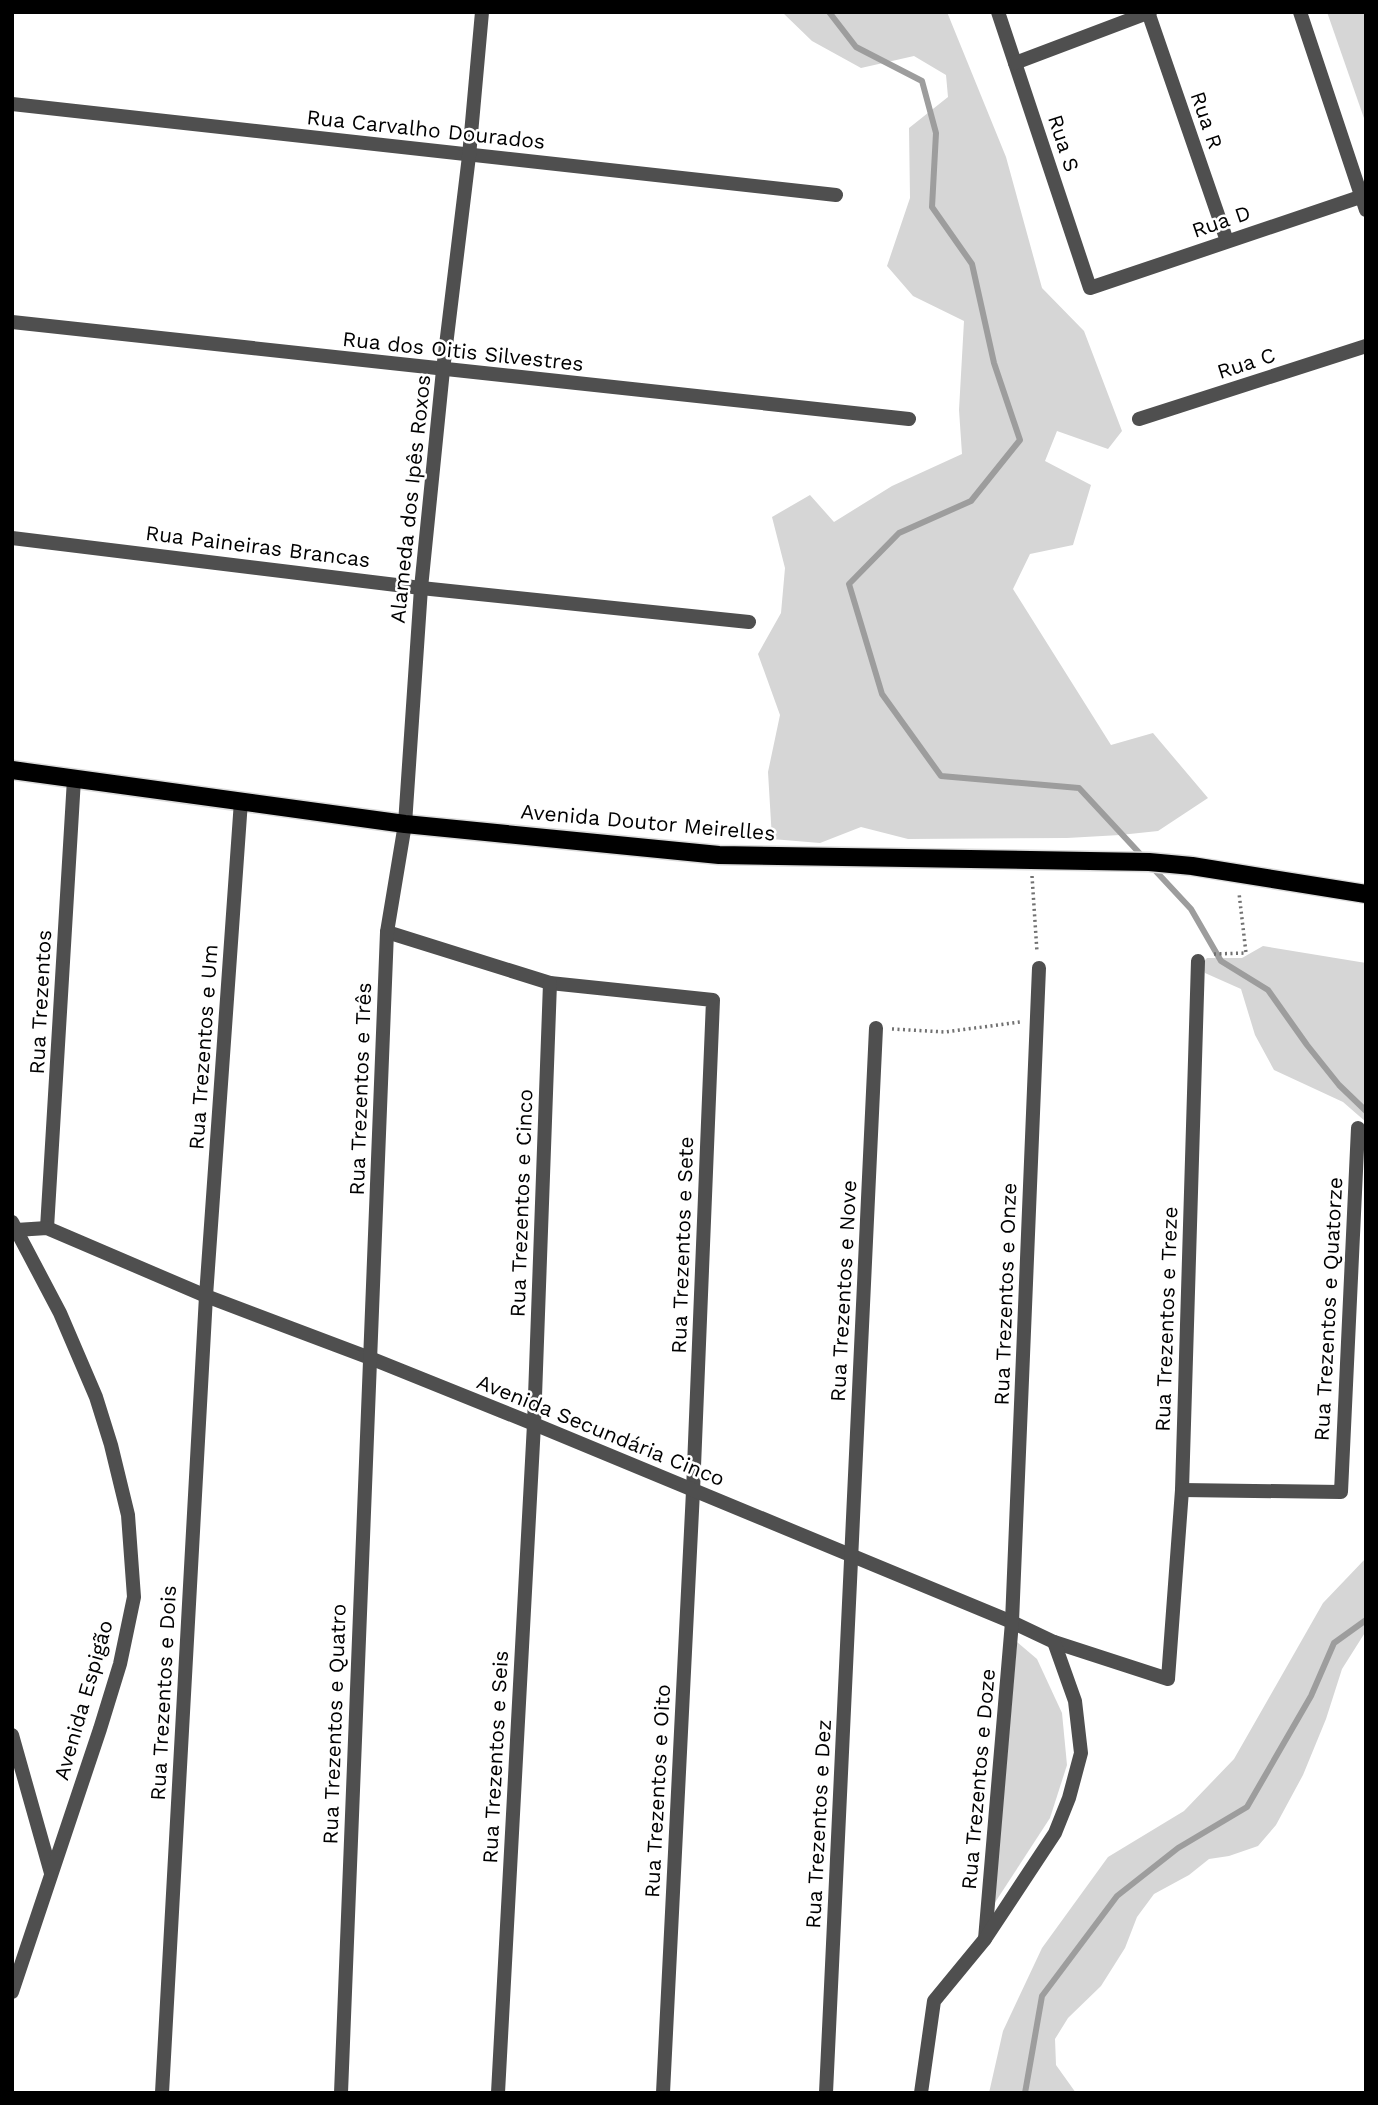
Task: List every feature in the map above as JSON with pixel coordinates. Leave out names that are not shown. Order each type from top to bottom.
[{"type":"main road","name":"Avenida Doutor Meirelles","points":[[12,770],[405,824],[719,855],[1032,860],[1192,866],[1366,894]]},
{"type":"street","name":"Alameda dos Ipês Roxos","points":[[405,824],[421,587],[443,370],[469,156],[482,12]]},
{"type":"street","name":"Rua S","points":[[998,12],[1090,288]]},
{"type":"street","points":[[1015,63],[1149,12]]},
{"type":"street","name":"Rua R","points":[[1149,12],[1227,241]]},
{"type":"street","points":[[1300,12],[1364,200]]},
{"type":"street","name":"Rua Carvalho Dourados","points":[[12,104],[836,195]]},
{"type":"street","name":"Rua D","points":[[1090,288],[1227,241],[1364,200]]},
{"type":"street","name":"Rua dos Oitis Silvestres","points":[[12,323],[909,419]]},
{"type":"street","name":"Rua C","points":[[1139,419],[1366,346]]},
{"type":"street","name":"Rua Paineiras Brancas","points":[[12,538],[421,587],[749,622]]},
{"type":"street","name":"Rua Trezentos","points":[[47,1228],[74,779]]},
{"type":"street","name":"Rua Trezentos e Um","points":[[206,1296],[241,801]]},
{"type":"street","name":"Rua Trezentos e Três","points":[[370,1358],[387,932],[405,824]]},
{"type":"street","points":[[387,932],[550,983]]},
{"type":"street","name":"Rua Trezentos e Treze","points":[[1168,1679],[1182,1490],[1202,957]]},
{"type":"street","name":"Rua Trezentos e Onze","points":[[1012,1622],[1039,968]]},
{"type":"street","name":"Rua Trezentos e Sete","points":[[550,983],[713,1000],[693,1491]]},
{"type":"street","name":"Rua Trezentos e Cinco","points":[[534,1424],[550,983]]},
{"type":"street","name":"Rua Trezentos e Nove","points":[[852,1557],[876,1028]]},
{"type":"street","name":"Rua Trezentos e Quatorze","points":[[1182,1490],[1341,1492],[1357,1128]]},
{"type":"street","name":"Avenida Secundária Cinco","points":[[14,1226],[47,1228],[206,1296],[534,1424],[1012,1622],[1054,1642],[1168,1679]]},
{"type":"street","name":"Avenida Espigão","points":[[12,1992],[120,1664],[134,1597],[128,1515],[111,1444],[96,1397],[60,1313],[14,1226]]},
{"type":"street","name":"Rua Trezentos e Dois","points":[[162,2093],[206,1296]]},
{"type":"street","name":"Rua Trezentos e Quatro","points":[[341,2093],[370,1358]]},
{"type":"street","name":"Rua Trezentos e Seis","points":[[498,2093],[534,1424]]},
{"type":"street","name":"Rua Trezentos e Oito","points":[[663,2093],[693,1491]]},
{"type":"street","name":"Rua Trezentos e Dez","points":[[826,2093],[852,1557]]},
{"type":"street","name":"Rua Trezentos e Doze","points":[[985,1939],[1012,1622]]},
{"type":"street","points":[[921,2093],[934,2001],[985,1939],[1055,1833],[1069,1798],[1081,1753],[1074,1701],[1054,1642]]},
{"type":"street","points":[[12,1735],[51,1873]]},
{"type":"path","points":[[1032,860],[1039,968]]},
{"type":"path","points":[[1202,957],[1246,953],[1236,873]]},
{"type":"path","points":[[876,1028],[945,1032],[1037,1020]]},
{"type":"shaded area","points":[[782,12],[947,12],[1006,157],[1042,288],[1084,331],[1122,431],[1108,449],[1057,431],[1045,461],[1091,485],[1073,545],[1030,554],[1013,589],[1111,745],[1153,733],[1208,798],[1158,831],[1067,838],[908,839],[861,827],[820,843],[772,839],[768,772],[780,715],[758,654],[781,613],[785,568],[772,517],[810,495],[834,522],[892,486],[962,454],[959,410],[964,321],[913,296],[887,266],[910,198],[909,128],[948,97],[946,75],[914,56],[861,68],[812,41]]},
{"type":"shaded area","points":[[1327,12],[1366,12],[1366,124]]},
{"type":"shaded area","points":[[1263,946],[1366,963],[1366,1122],[1343,1102],[1274,1070],[1255,1035],[1241,989],[1205,973],[1202,963],[1207,958],[1242,958]]},
{"type":"shaded area","points":[[1366,1558],[1366,1631],[1342,1669],[1326,1719],[1303,1775],[1276,1825],[1258,1846],[1229,1856],[1209,1859],[1189,1875],[1154,1894],[1137,1917],[1125,1948],[1101,1986],[1068,2018],[1055,2039],[1056,2065],[1076,2093],[989,2093],[1003,2031],[1042,1948],[1108,1857],[1184,1811],[1234,1759],[1323,1603]]},
{"type":"shaded area","points":[[1017,1642],[1037,1659],[1062,1713],[1067,1765],[1050,1818],[994,1904]]},
{"type":"waterway","points":[[829,12],[856,47],[922,81],[936,133],[932,207],[972,264],[994,363],[1020,440],[971,501],[899,533],[849,584],[882,694],[941,776],[1079,788],[1144,858]]},
{"type":"waterway","points":[[1151,866],[1191,909],[1221,961],[1268,990],[1339,1085],[1366,1111]]},
{"type":"waterway","points":[[1025,2093],[1042,1996],[1117,1896],[1178,1848],[1247,1807],[1311,1696],[1334,1643],[1366,1620]]}]
